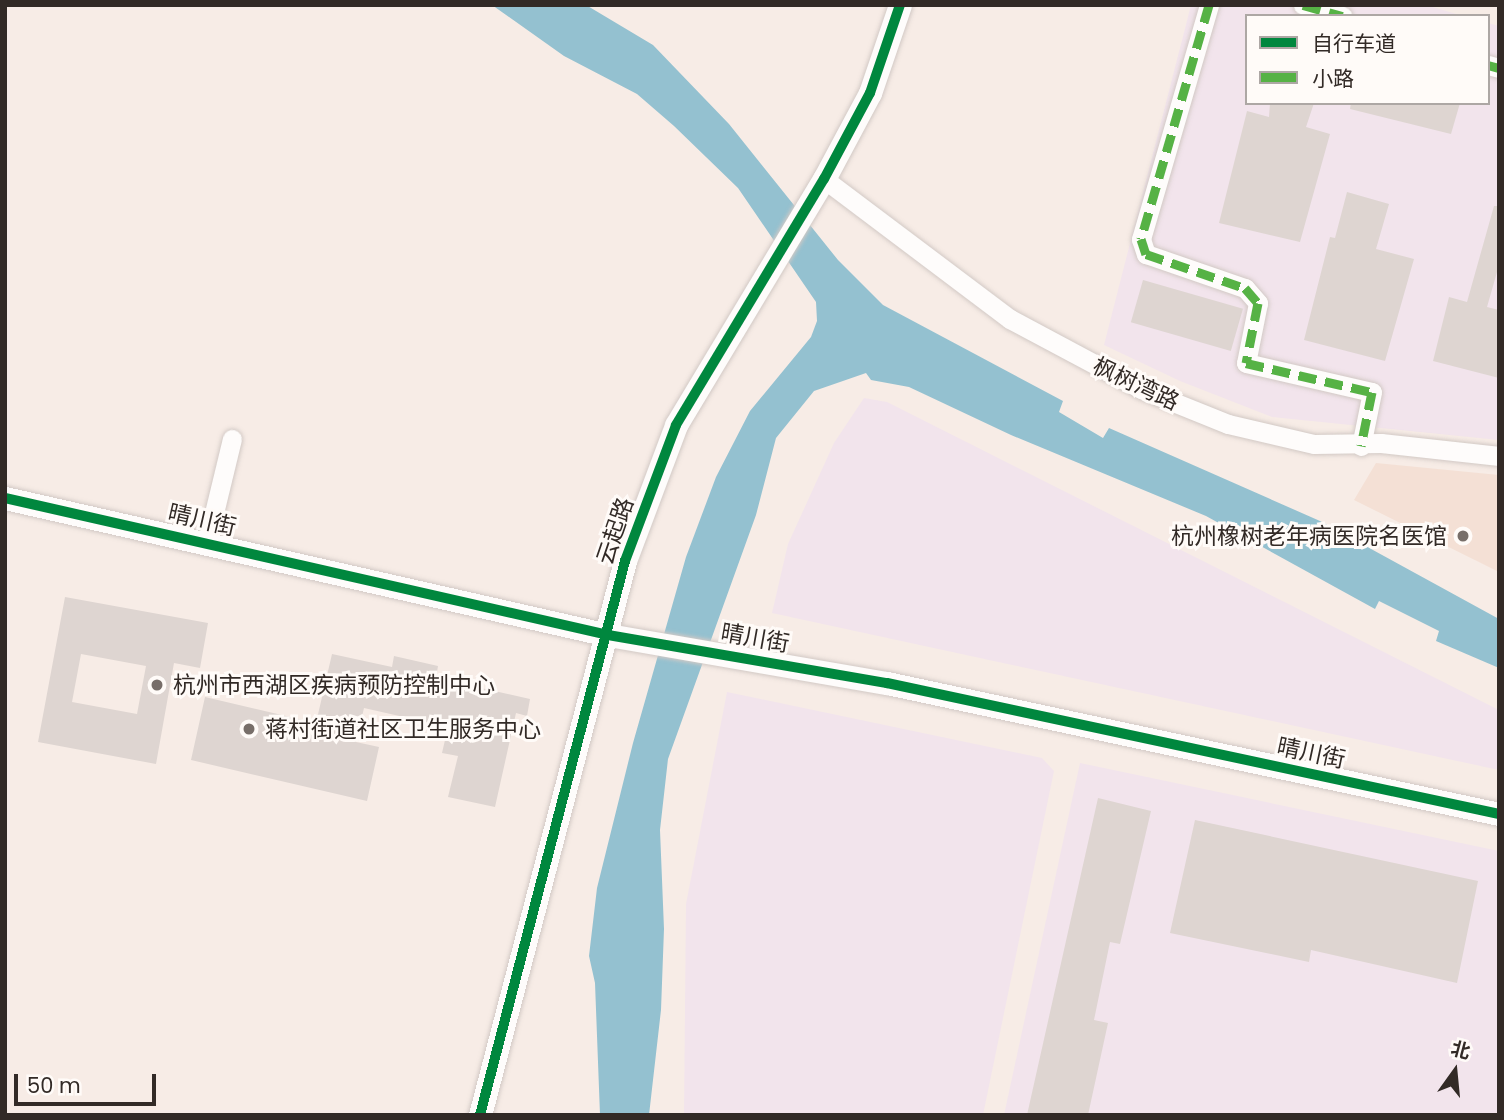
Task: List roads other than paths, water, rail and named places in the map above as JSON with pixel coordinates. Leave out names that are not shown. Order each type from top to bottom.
[{"type":"street","name":"云起路","points":[[480,1115],[608,635],[625,561],[676,425],[773,257],[824,179],[870,93],[900,5]]},
{"type":"street","points":[[1209,5],[1141,239],[1146,254],[1245,288],[1258,303],[1246,363],[1372,392],[1361,446]]},
{"type":"street","points":[[1303,5],[1335,14]]},
{"type":"street","name":"枫树湾路","points":[[824,179],[1010,319],[1141,389],[1228,424],[1314,444],[1361,446],[1381,443],[1499,456]]},
{"type":"street","points":[[207,542],[232,439]]},
{"type":"street","name":"晴川街","points":[[5,498],[608,635],[887,683],[1499,814]]},
{"type":"water","points":[[492,5],[586,5],[653,45],[729,124],[838,260],[883,305],[1063,401],[1059,412],[1103,438],[1109,428],[1320,521],[1499,619],[1499,668],[1436,641],[1439,631],[1379,601],[1375,609],[1206,516],[1011,435],[909,387],[871,380],[866,373],[814,391],[776,438],[756,515],[668,759],[660,830],[664,929],[661,1010],[649,1115],[600,1115],[595,983],[589,956],[597,888],[633,743],[686,557],[716,477],[750,411],[811,337],[817,321],[816,302],[738,188],[674,126],[637,94],[564,56]]},
{"type":"place","name":"杭州橡树老年病医院名医馆","points":[[1463,536]]},
{"type":"place","name":"杭州市西湖区疾病预防控制中心","points":[[157,685]]},
{"type":"place","name":"蒋村街道社区卫生服务中心","points":[[249,729]]}]
